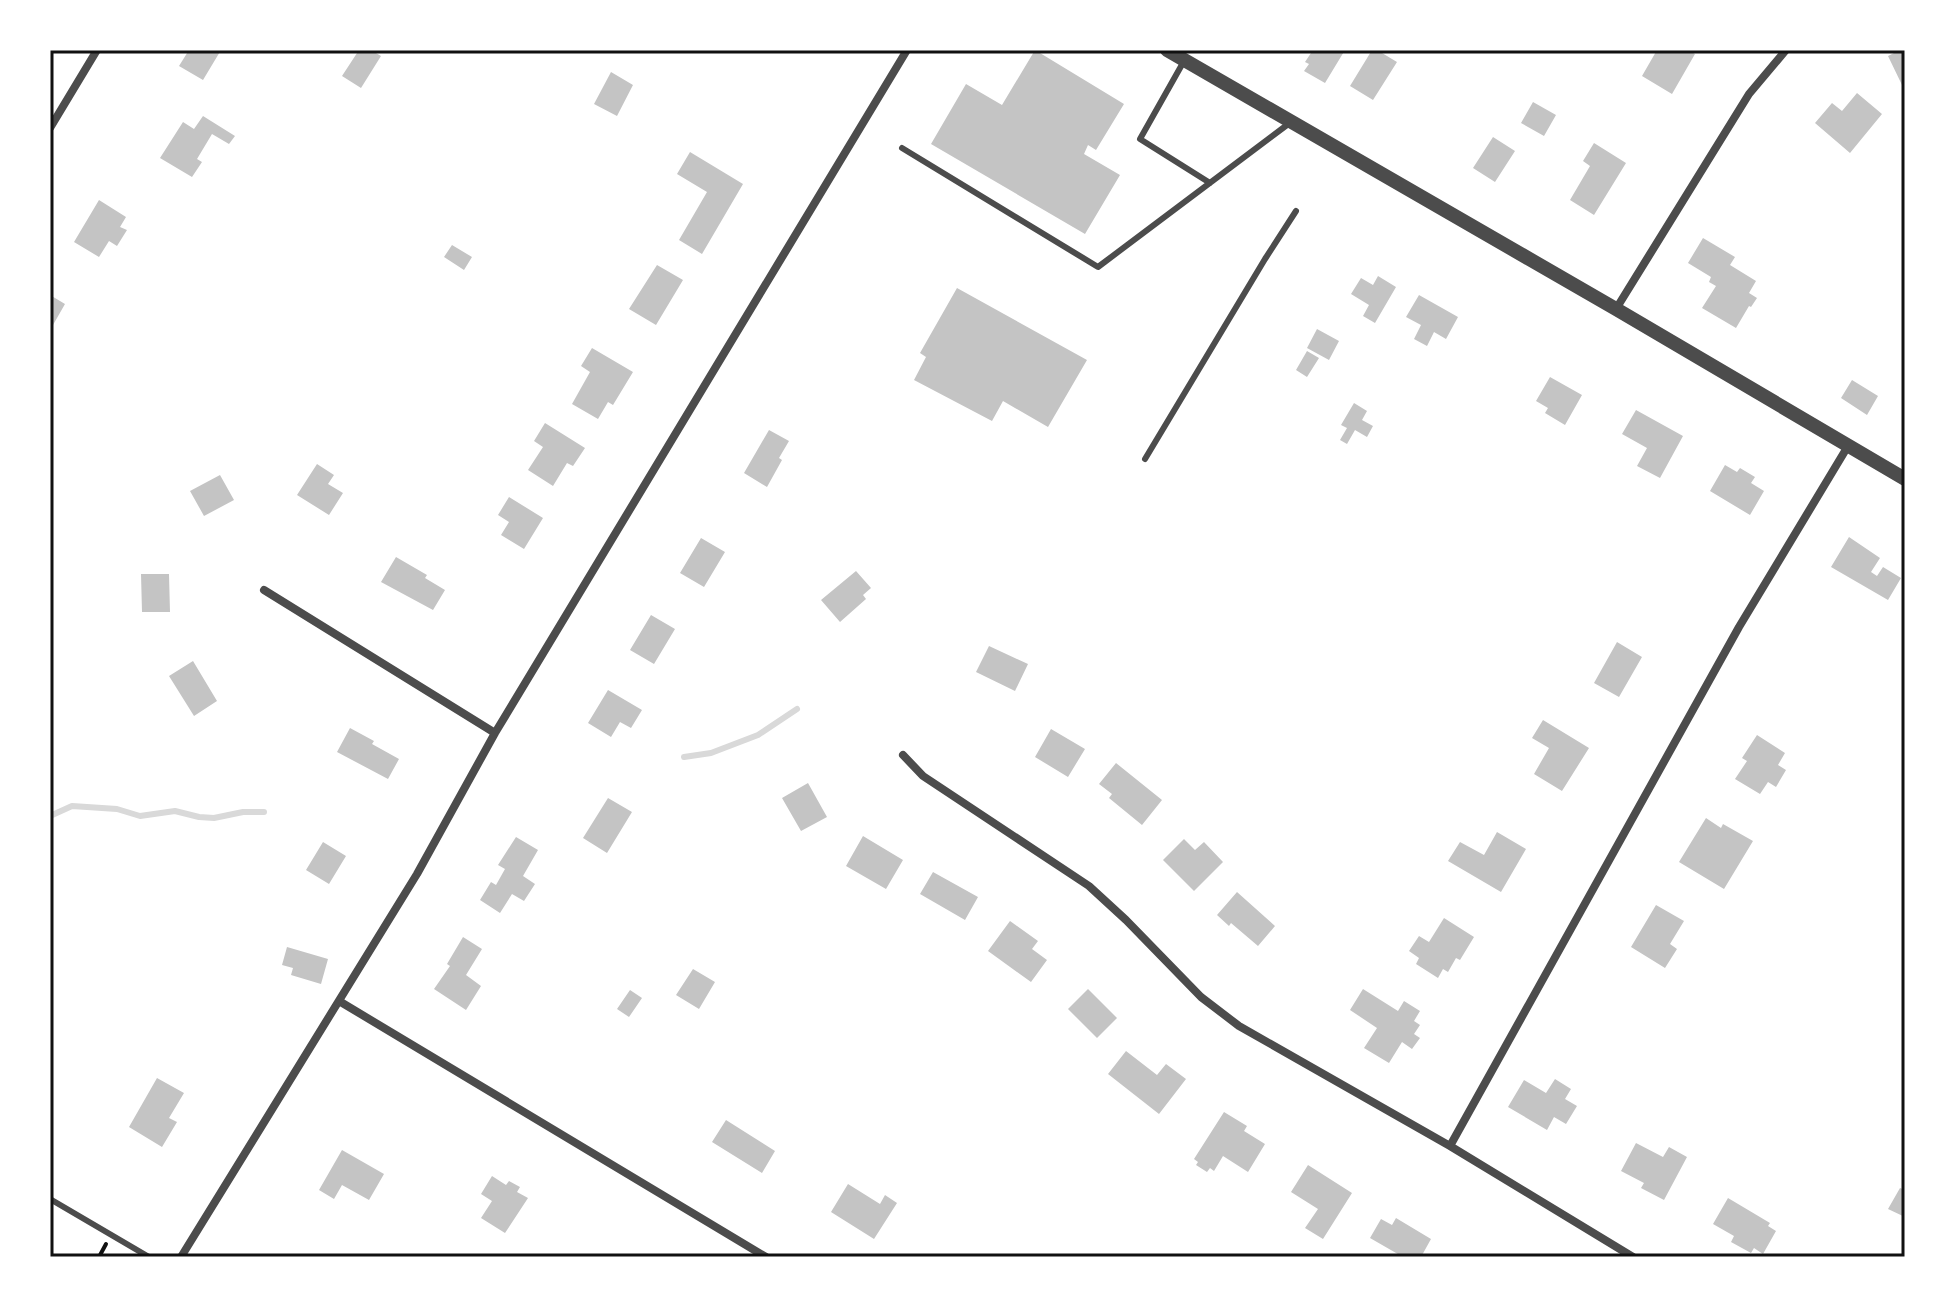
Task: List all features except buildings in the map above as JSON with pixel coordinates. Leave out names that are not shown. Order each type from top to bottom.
[{"type":"street","points":[[50,128],[97,50]]},
{"type":"street","points":[[181,1257],[417,874],[495,733],[907,50]]},
{"type":"street","points":[[1167,50],[1905,479]]},
{"type":"street","points":[[1616,309],[1749,94],[1786,50]]},
{"type":"street","points":[[1450,1146],[1739,627],[1848,446]]},
{"type":"street","points":[[264,590],[495,733]]},
{"type":"street","points":[[903,755],[923,776],[1089,886],[1201,997],[1239,1026],[1450,1146],[1633,1257]]},
{"type":"street","points":[[339,1001],[766,1257]]},
{"type":"lane","points":[[1184,60],[1140,139],[1210,183]]},
{"type":"lane","points":[[902,148],[1098,267],[1291,122]]},
{"type":"lane","points":[[1145,459],[1296,211]]},
{"type":"lane","points":[[50,1199],[149,1257]]},
{"type":"waterway","points":[[684,757],[711,753],[758,735],[797,709]]},
{"type":"waterway","points":[[50,816],[72,806],[117,809],[140,816],[175,811],[214,818],[243,812],[264,812]]}]
